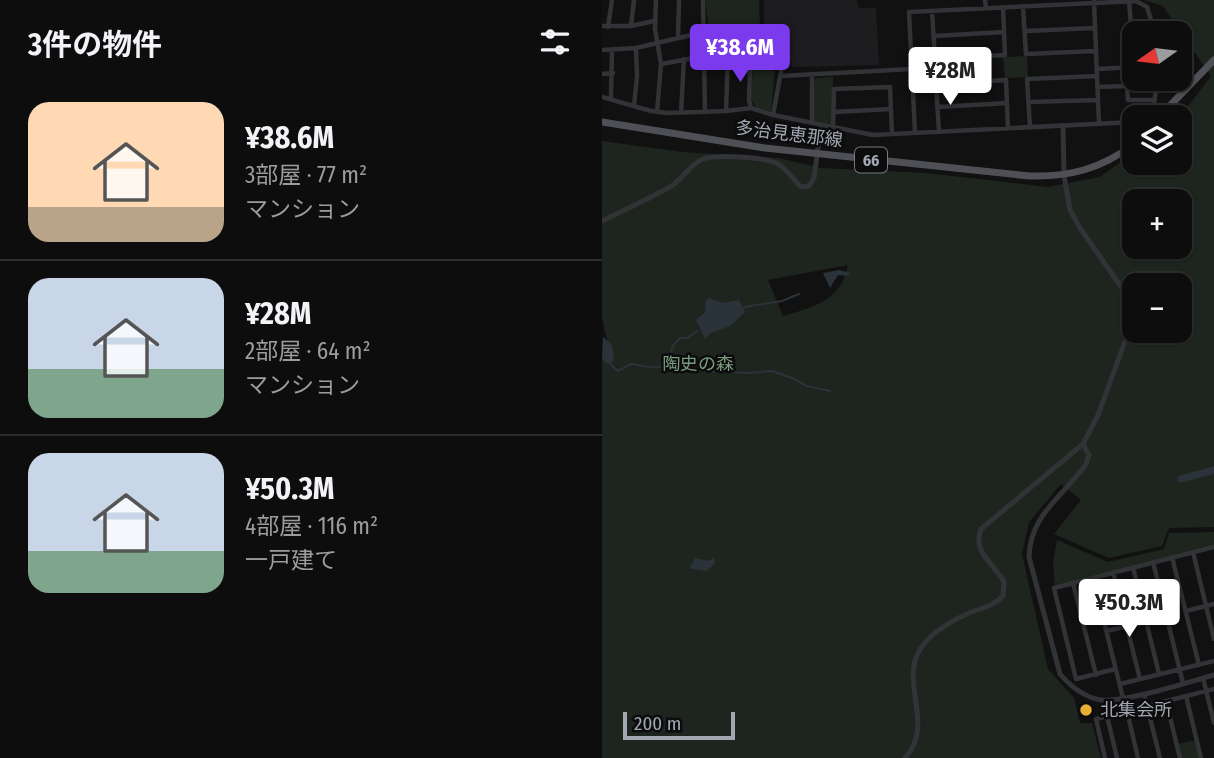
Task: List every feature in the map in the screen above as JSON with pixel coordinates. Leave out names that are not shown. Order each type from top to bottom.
[{"type":"main road","points":[[1171,105],[1214,60]]},
{"type":"main road","name":"多治見恵那線","points":[[602,122],[818,154],[1029,176],[1065,176],[1095,166],[1122,151]]},
{"type":"street","points":[[612,0],[605,26],[631,26],[654,21]]},
{"type":"street","points":[[631,26],[634,0]]},
{"type":"street","points":[[656,0],[654,21],[661,64],[657,112]]},
{"type":"street","points":[[678,37],[679,0]]},
{"type":"street","points":[[703,0],[705,112]]},
{"type":"street","points":[[985,0],[986,8]]},
{"type":"street","points":[[1129,0],[1131,21]]},
{"type":"street","points":[[915,133],[909,12],[1129,0],[1141,2],[1146,7],[1151,21]]},
{"type":"street","points":[[1094,2],[1099,124]]},
{"type":"street","points":[[1023,6],[1026,54],[1096,51]]},
{"type":"street","points":[[932,10],[935,59],[1005,55],[1003,7]]},
{"type":"street","points":[[1025,31],[1095,28]]},
{"type":"street","points":[[602,50],[636,48],[704,32],[751,36],[768,42],[780,58],[781,76],[773,116]]},
{"type":"street","points":[[934,36],[1004,32]]},
{"type":"street","points":[[751,36],[748,100],[751,108]]},
{"type":"street","points":[[634,106],[636,48]]},
{"type":"street","points":[[611,98],[612,50]]},
{"type":"street","points":[[661,64],[705,56],[750,57]]},
{"type":"street","points":[[726,111],[728,56]]},
{"type":"street","points":[[681,113],[684,59]]},
{"type":"street","points":[[1097,69],[1122,66]]},
{"type":"street","points":[[781,76],[912,69]]},
{"type":"street","points":[[602,74],[613,73]]},
{"type":"street","points":[[811,123],[812,74]]},
{"type":"street","points":[[1030,127],[1027,79],[1097,76]]},
{"type":"street","points":[[939,132],[936,84],[964,82],[1006,80],[1008,128]]},
{"type":"street","points":[[1097,88],[1127,86],[1128,100],[1155,100]]},
{"type":"street","points":[[833,127],[834,89],[890,87],[892,134]]},
{"type":"street","points":[[1153,105],[1156,91]]},
{"type":"street","points":[[602,97],[657,112],[751,108],[773,116],[873,135],[1122,123]]},
{"type":"street","points":[[1029,102],[1098,100]]},
{"type":"street","points":[[938,107],[1007,103]]},
{"type":"street","points":[[834,112],[891,108]]},
{"type":"street","points":[[602,221],[677,183],[702,159],[738,158],[773,162],[805,188],[814,178],[821,125]]},
{"type":"street","points":[[905,758],[914,746],[919,728],[914,663],[921,647],[951,624],[991,605],[1003,596],[1004,582],[980,552],[978,543],[981,529],[1083,444],[1098,415],[1129,333],[1131,310],[1120,284],[1070,210],[1065,176],[1063,126]]},
{"type":"street","points":[[1083,444],[1089,455],[1086,464],[1036,522],[1029,543],[1029,557],[1060,674],[1071,686],[1091,698],[1111,700],[1214,675]]},
{"type":"street","points":[[1115,669],[1076,679],[1054,588],[1214,548]]},
{"type":"street","points":[[1193,552],[1214,639]]},
{"type":"street","points":[[1172,557],[1199,665]]},
{"type":"street","points":[[1153,562],[1183,683]]},
{"type":"street","points":[[1132,567],[1159,674]]},
{"type":"street","points":[[1113,572],[1140,679]]},
{"type":"street","points":[[1093,578],[1123,698]]},
{"type":"street","points":[[1073,583],[1096,675]]},
{"type":"street","points":[[1186,611],[1214,604]]},
{"type":"street","points":[[1106,631],[1147,622]]},
{"type":"street","points":[[1120,684],[1214,661]]},
{"type":"street","points":[[1203,678],[1214,723]]},
{"type":"street","points":[[1105,758],[1096,719],[1214,690]]},
{"type":"street","points":[[1143,693],[1160,758]]},
{"type":"street","points":[[1186,696],[1201,758]]},
{"type":"street","points":[[1166,701],[1180,758]]},
{"type":"street","points":[[1127,711],[1138,758]]},
{"type":"street","points":[[1107,716],[1117,758]]},
{"type":"shaded area","points":[[764,0],[857,0],[859,8],[876,8],[879,65],[792,67],[785,44],[764,25]]},
{"type":"shaded area","points":[[839,270],[851,273],[847,276],[838,275],[830,288],[823,273]]},
{"type":"shaded area","points":[[709,298],[723,303],[739,300],[745,312],[730,326],[711,333],[705,339],[696,320],[705,312],[706,300]]},
{"type":"shaded area","points":[[603,337],[612,345],[612,363],[607,364],[602,359]]},
{"type":"shaded area","points":[[695,558],[708,561],[714,558],[715,563],[707,571],[692,569],[690,568]]},
{"type":"green space","points":[[705,0],[759,0],[760,27],[709,30]]},
{"type":"green space","name":"陶史の森","points":[[1144,0],[1214,0],[1214,527],[1169,528],[1162,546],[1109,558],[1054,534],[1081,500],[1061,484],[1029,522],[1022,554],[1048,669],[1074,698],[1080,723],[1092,723],[1101,758],[602,758],[602,360],[612,361],[602,318],[602,141],[682,152],[778,158],[821,168],[926,173],[1048,187],[1100,177],[1122,161],[1122,175],[1192,175],[1192,105],[1189,105],[1211,76],[1192,48],[1192,21],[1173,21],[1163,6]],"holes":[[[848,265],[845,277],[833,294],[816,305],[783,316],[768,280]]]},
{"type":"green space","points":[[754,40],[766,45],[776,59],[771,113],[756,108],[751,99]]},
{"type":"green space","points":[[1027,56],[1028,77],[1005,78],[1003,57]]},
{"type":"green space","points":[[833,77],[832,123],[814,121],[814,81],[816,78]]},
{"type":"green space","points":[[1214,532],[1214,545],[1055,586],[1053,563],[1057,540],[1108,562],[1164,549],[1169,533]]},
{"type":"green space","points":[[1196,740],[1200,758],[1182,758],[1178,744]]},
{"type":"waterway","points":[[744,307],[782,301],[799,294]]},
{"type":"waterway","points":[[609,363],[618,371],[631,364],[664,366],[671,358],[672,347],[680,338],[688,338],[697,331]]},
{"type":"waterway","points":[[669,361],[676,368],[689,366],[704,371],[772,371],[807,386],[830,391]]},
{"type":"waterway","points":[[1181,479],[1214,470]]},
{"type":"place","name":"北集会所","points":[[1086,710]]}]
